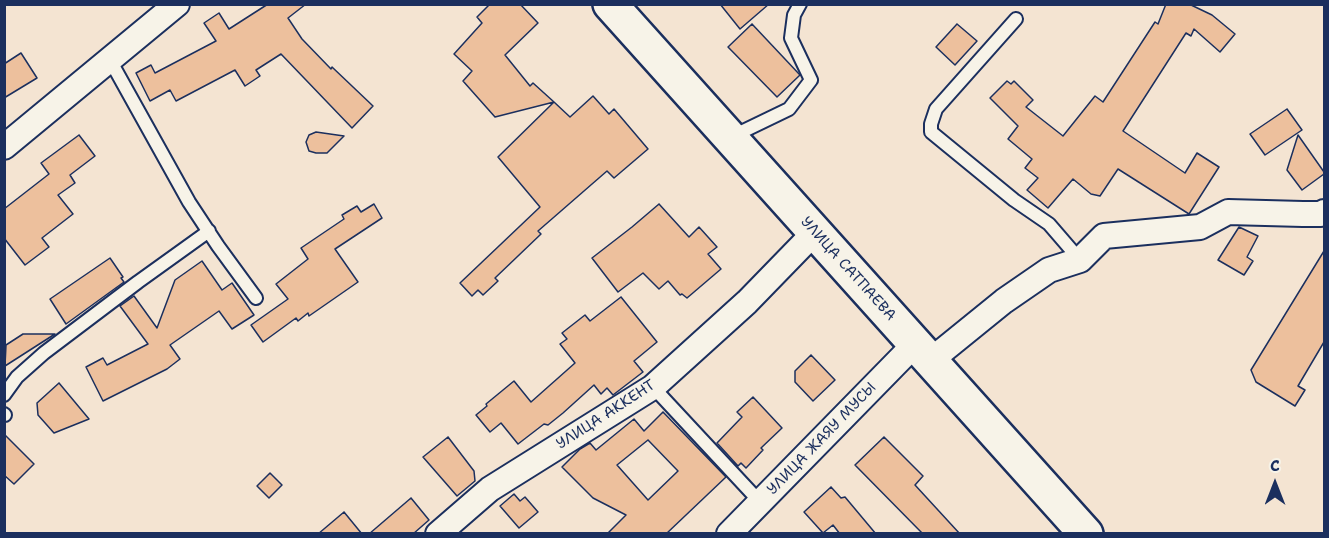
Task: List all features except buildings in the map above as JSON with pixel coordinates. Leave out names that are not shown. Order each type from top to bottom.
[{"type":"street","points":[[4,147],[177,4]]},
{"type":"street","name":"УЛИЦА САТПАЕВА","points":[[610,4],[1086,534]]},
{"type":"street","points":[[1080,260],[1104,236],[1200,227],[1228,212],[1303,214],[1324,212]]},
{"type":"street","name":"УЛИЦА АККЕНТ","points":[[438,534],[490,489],[653,387],[747,303],[815,232]]},
{"type":"street","name":"УЛИЦА ЖАЯУ МУСЫ","points":[[729,534],[760,502],[923,352],[1049,270],[1080,260]]},
{"type":"lane","points":[[730,138],[789,110],[811,80],[791,38],[794,15],[800,4]]},
{"type":"lane","points":[[1016,19],[936,109],[931,132],[1014,200],[1049,224],[1080,260]]},
{"type":"lane","points":[[110,60],[189,202],[256,298]]},
{"type":"lane","points":[[4,395],[17,377],[44,353],[209,231]]},
{"type":"lane","points":[[653,387],[760,502]]}]
